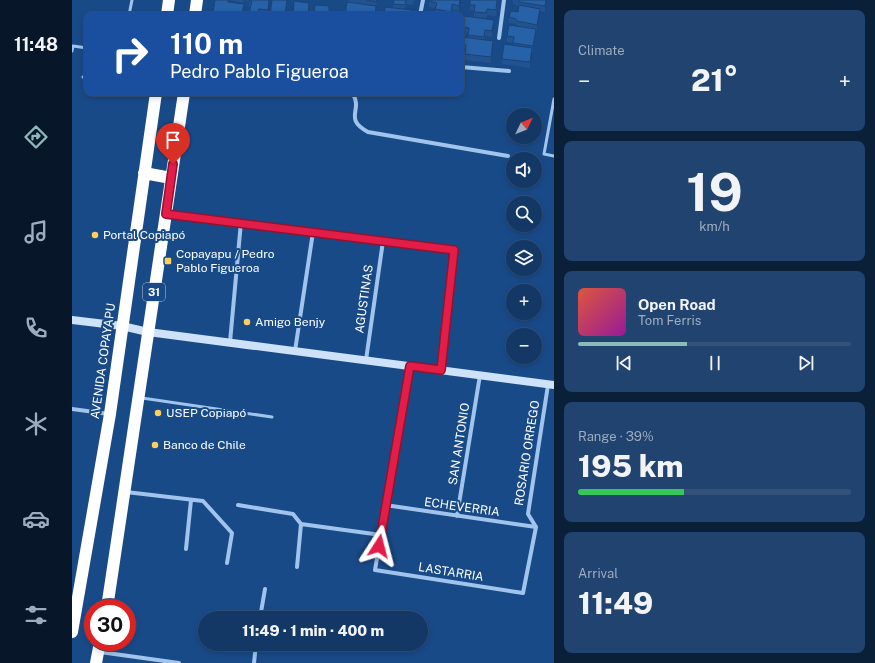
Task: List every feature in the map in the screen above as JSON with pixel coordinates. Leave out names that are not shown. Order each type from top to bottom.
[{"type":"highway","points":[[168,12],[170,0]]},
{"type":"highway","points":[[195,12],[197,0]]},
{"type":"highway","name":"AVENIDA COPAYAPU","points":[[72,632],[110,414],[156,96]]},
{"type":"highway","name":"31","points":[[108,599],[184,96]]},
{"type":"highway","points":[[144,173],[171,178]]},
{"type":"street","points":[[421,12],[423,0]]},
{"type":"street","points":[[499,38],[504,0]]},
{"type":"street","points":[[464,67],[508,72]]},
{"type":"street","points":[[353,96],[356,100],[354,117],[358,127],[368,132],[506,156]]},
{"type":"street","points":[[166,214],[241,222],[454,250],[441,370]]},
{"type":"street","points":[[230,342],[241,222]]},
{"type":"street","points":[[295,351],[313,232]]},
{"type":"street","name":"AGUSTINAS","points":[[366,360],[383,241]]},
{"type":"street","points":[[72,320],[122,326],[148,332],[551,385]]},
{"type":"street","points":[[238,505],[293,514],[301,524],[381,535],[410,366]]},
{"type":"street","name":"SAN ANTONIO","points":[[457,516],[480,376]]},
{"type":"street","name":"ROSARIO ORREGO","points":[[536,527],[528,514],[551,385]]},
{"type":"street","points":[[72,409],[110,414]]},
{"type":"street","points":[[124,492],[203,501],[232,533],[227,563]]},
{"type":"street","points":[[186,549],[191,500]]},
{"type":"street","name":"ECHEVERRIA","points":[[385,506],[536,527]]},
{"type":"street","points":[[297,567],[301,524]]},
{"type":"street","name":"LASTARRIA","points":[[381,535],[375,570],[523,593],[536,527]]},
{"type":"street","points":[[261,611],[265,589]]},
{"type":"street","points":[[254,663],[255,651]]},
{"type":"street","points":[[98,652],[179,663]]},
{"type":"lane","points":[[130,12],[132,0]]},
{"type":"lane","points":[[72,51],[73,46],[84,48]]},
{"type":"lane","points":[[554,99],[544,154],[554,156]]},
{"type":"lane","points":[[138,397],[272,417]]},
{"type":"building","points":[[215,0],[228,0],[228,2],[244,4],[243,12],[213,12]]},
{"type":"building","points":[[269,0],[268,10],[259,9],[258,12],[249,12],[252,1],[249,1]]},
{"type":"building","points":[[272,0],[287,0],[285,12],[270,12]]},
{"type":"building","points":[[366,0],[377,0],[376,2]]},
{"type":"building","points":[[394,0],[406,0],[405,5],[393,4]]},
{"type":"building","points":[[429,0],[460,0],[459,6],[452,4],[451,12],[435,9],[437,3]]},
{"type":"building","points":[[470,0],[497,0],[496,10],[487,9],[486,13],[474,12],[475,5],[470,5]]},
{"type":"building","points":[[519,0],[546,0],[545,6],[519,2]]},
{"type":"building","points":[[294,1],[309,3],[308,12],[293,12]]},
{"type":"building","points":[[347,2],[376,6],[375,12],[345,12]]},
{"type":"building","points":[[315,5],[329,6],[329,12],[314,12]]},
{"type":"building","points":[[519,5],[540,9],[537,25],[517,21],[516,19],[509,17],[511,11],[518,12]]},
{"type":"building","points":[[385,7],[412,10],[412,12],[384,12]]},
{"type":"building","points":[[464,16],[494,20],[492,31],[485,30],[484,37],[468,35],[469,28],[464,27]]},
{"type":"building","points":[[509,25],[536,29],[533,46],[513,43],[514,37],[507,36]]},
{"type":"building","points":[[464,37],[493,41],[491,57],[465,54],[466,45],[464,45]]},
{"type":"building","points":[[504,44],[532,48],[530,62],[502,59]]},
{"type":"place","name":"Portal Copiapó","points":[[95,235]]},
{"type":"place","name":"Copayapu / Pedro Pablo Figueroa","points":[[168,261]]},
{"type":"place","name":"Amigo Benjy","points":[[247,322]]},
{"type":"place","name":"USEP Copiapó","points":[[158,413]]},
{"type":"place","name":"Banco de Chile","points":[[155,445]]},
{"type":"route","points":[[173,164],[166,214],[241,222],[454,250],[441,370],[410,366],[379,546]]}]
